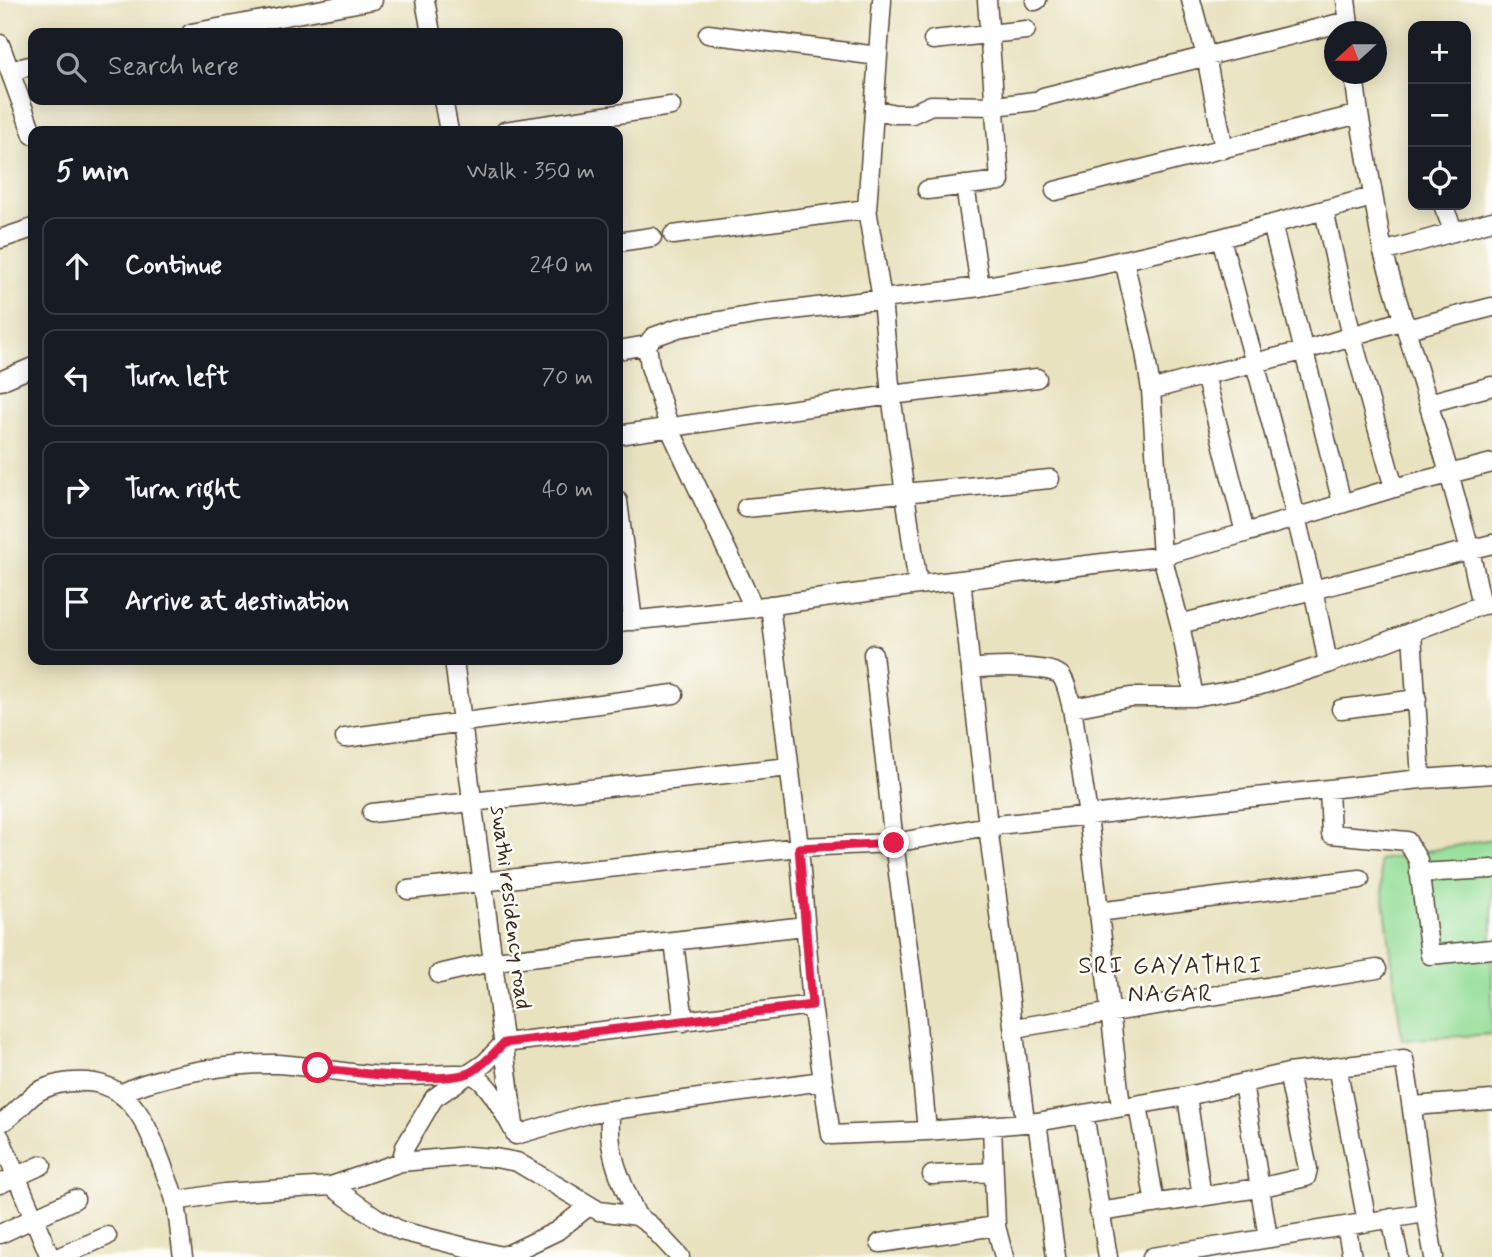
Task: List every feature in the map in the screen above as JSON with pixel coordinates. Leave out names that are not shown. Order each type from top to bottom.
[{"type":"street","points":[[219,28],[373,0]]},
{"type":"street","points":[[425,0],[430,28]]},
{"type":"street","points":[[882,0],[867,209],[918,585]]},
{"type":"street","points":[[927,190],[1000,181],[987,0]]},
{"type":"street","points":[[1191,0],[1206,56],[1224,149]]},
{"type":"street","points":[[1346,0],[1348,21]]},
{"type":"street","points":[[933,40],[1026,30]]},
{"type":"street","points":[[874,109],[894,114],[912,114],[931,105],[995,106],[1039,99],[1206,56],[1324,31]]},
{"type":"street","points":[[708,34],[878,56]]},
{"type":"street","points":[[0,44],[30,126]]},
{"type":"street","points":[[10,71],[28,66]]},
{"type":"street","points":[[1072,708],[1130,697],[1194,697],[1258,686],[1328,664],[1487,605],[1383,252],[1355,84]]},
{"type":"street","points":[[444,105],[448,126]]},
{"type":"street","points":[[538,126],[671,106]]},
{"type":"street","points":[[1055,191],[1359,114]]},
{"type":"street","points":[[965,185],[980,287]]},
{"type":"street","points":[[1372,197],[1221,238],[1124,260],[980,287],[760,314],[678,328],[653,337],[648,345],[650,366],[670,429],[762,607],[789,767],[799,848],[812,1005],[831,1135],[992,1126],[1084,1114],[1187,1096],[1288,1073],[1404,1059],[1413,1106],[1425,1213],[1434,1257]]},
{"type":"street","points":[[673,235],[867,209]]},
{"type":"street","points":[[1324,210],[1352,337],[1394,488]]},
{"type":"street","points":[[1445,210],[1454,232]]},
{"type":"street","points":[[1383,252],[1492,221]]},
{"type":"street","points":[[1272,224],[1342,503]]},
{"type":"street","points":[[0,239],[28,230]]},
{"type":"street","points":[[623,241],[652,237]]},
{"type":"street","points":[[1221,238],[1296,516],[1328,664]]},
{"type":"street","points":[[1124,260],[1151,390],[1162,556],[1180,624],[1194,697]]},
{"type":"street","points":[[1151,390],[1352,337],[1492,307]]},
{"type":"street","points":[[623,349],[648,345]]},
{"type":"street","points":[[0,381],[28,369]]},
{"type":"street","points":[[1205,375],[1245,533]]},
{"type":"street","points":[[623,434],[1037,378]]},
{"type":"street","points":[[1429,403],[1492,386]]},
{"type":"street","points":[[623,587],[625,621],[762,607],[1162,556],[1394,488],[1492,463]]},
{"type":"street","points":[[746,508],[1050,479]]},
{"type":"street","points":[[1180,624],[1492,544]]},
{"type":"street","points":[[961,580],[988,826],[1015,1028],[1056,1257]]},
{"type":"street","points":[[1412,632],[1421,779]]},
{"type":"street","points":[[873,654],[914,993],[927,1131]]},
{"type":"street","name":"swathi residency road","points":[[455,665],[495,961],[517,1162]]},
{"type":"street","points":[[972,669],[999,666],[1056,671],[1063,677],[1072,708],[1088,815],[1112,1012],[1130,1106],[1155,1204]]},
{"type":"street","points":[[345,738],[674,694]]},
{"type":"street","points":[[1340,709],[1417,698]]},
{"type":"street","points":[[372,813],[789,767]]},
{"type":"street","points":[[408,890],[799,848],[894,843],[988,826],[1421,779],[1492,774]]},
{"type":"street","points":[[1329,789],[1331,834],[1407,841],[1418,860],[1430,956],[1492,949]]},
{"type":"street","points":[[1419,873],[1492,869]]},
{"type":"street","points":[[1098,912],[1360,879]]},
{"type":"street","points":[[439,974],[495,961],[805,926]]},
{"type":"street","points":[[674,942],[684,1022]]},
{"type":"street","points":[[1015,1028],[1377,969]]},
{"type":"street","points":[[401,1162],[405,1147],[434,1098],[485,1063],[504,1043],[812,1005]]},
{"type":"street","points":[[121,1094],[150,1081],[198,1071],[256,1064],[280,1064],[386,1076],[446,1076],[469,1073],[480,1079],[487,1088],[516,1135],[591,1113],[822,1081]]},
{"type":"street","points":[[1336,1066],[1367,1222]]},
{"type":"street","points":[[1099,1212],[1302,1179],[1308,1174],[1288,1073]]},
{"type":"street","points":[[0,1124],[42,1089],[73,1081],[95,1083],[121,1094],[133,1104],[149,1130],[175,1201],[183,1257]]},
{"type":"street","points":[[1243,1083],[1268,1238]]},
{"type":"street","points":[[1187,1096],[1202,1197]]},
{"type":"street","points":[[1413,1106],[1492,1100]]},
{"type":"street","points":[[611,1110],[609,1126],[614,1162],[637,1216]]},
{"type":"street","points":[[1084,1114],[1108,1257]]},
{"type":"street","points":[[992,1126],[996,1226],[1004,1257]]},
{"type":"street","points":[[0,1137],[8,1181],[33,1219],[50,1257]]},
{"type":"street","points":[[175,1201],[224,1193],[331,1186],[401,1162],[468,1156],[517,1162],[566,1189],[589,1206],[613,1214],[637,1216],[650,1225],[680,1257]]},
{"type":"street","points":[[8,1181],[42,1165]]},
{"type":"street","points":[[932,1175],[992,1172]]},
{"type":"street","points":[[331,1186],[401,1231],[501,1256],[557,1231],[589,1206]]},
{"type":"street","points":[[0,1234],[75,1199]]},
{"type":"street","points":[[1153,1257],[1206,1253],[1268,1238],[1425,1213]]},
{"type":"street","points":[[1391,1218],[1399,1257]]},
{"type":"street","points":[[880,1243],[996,1226]]},
{"type":"street","points":[[1346,1226],[1352,1257]]},
{"type":"street","points":[[59,1257],[107,1236]]},
{"type":"green space","points":[[1492,839],[1492,1034],[1402,1040],[1379,860]]},
{"type":"district","name":"SRI GAYATHRI NAGAR","points":[[1171,979]]},
{"type":"route","points":[[318,1068],[386,1076],[446,1076],[469,1073],[485,1063],[504,1043],[812,1005],[799,848],[894,843]]}]
